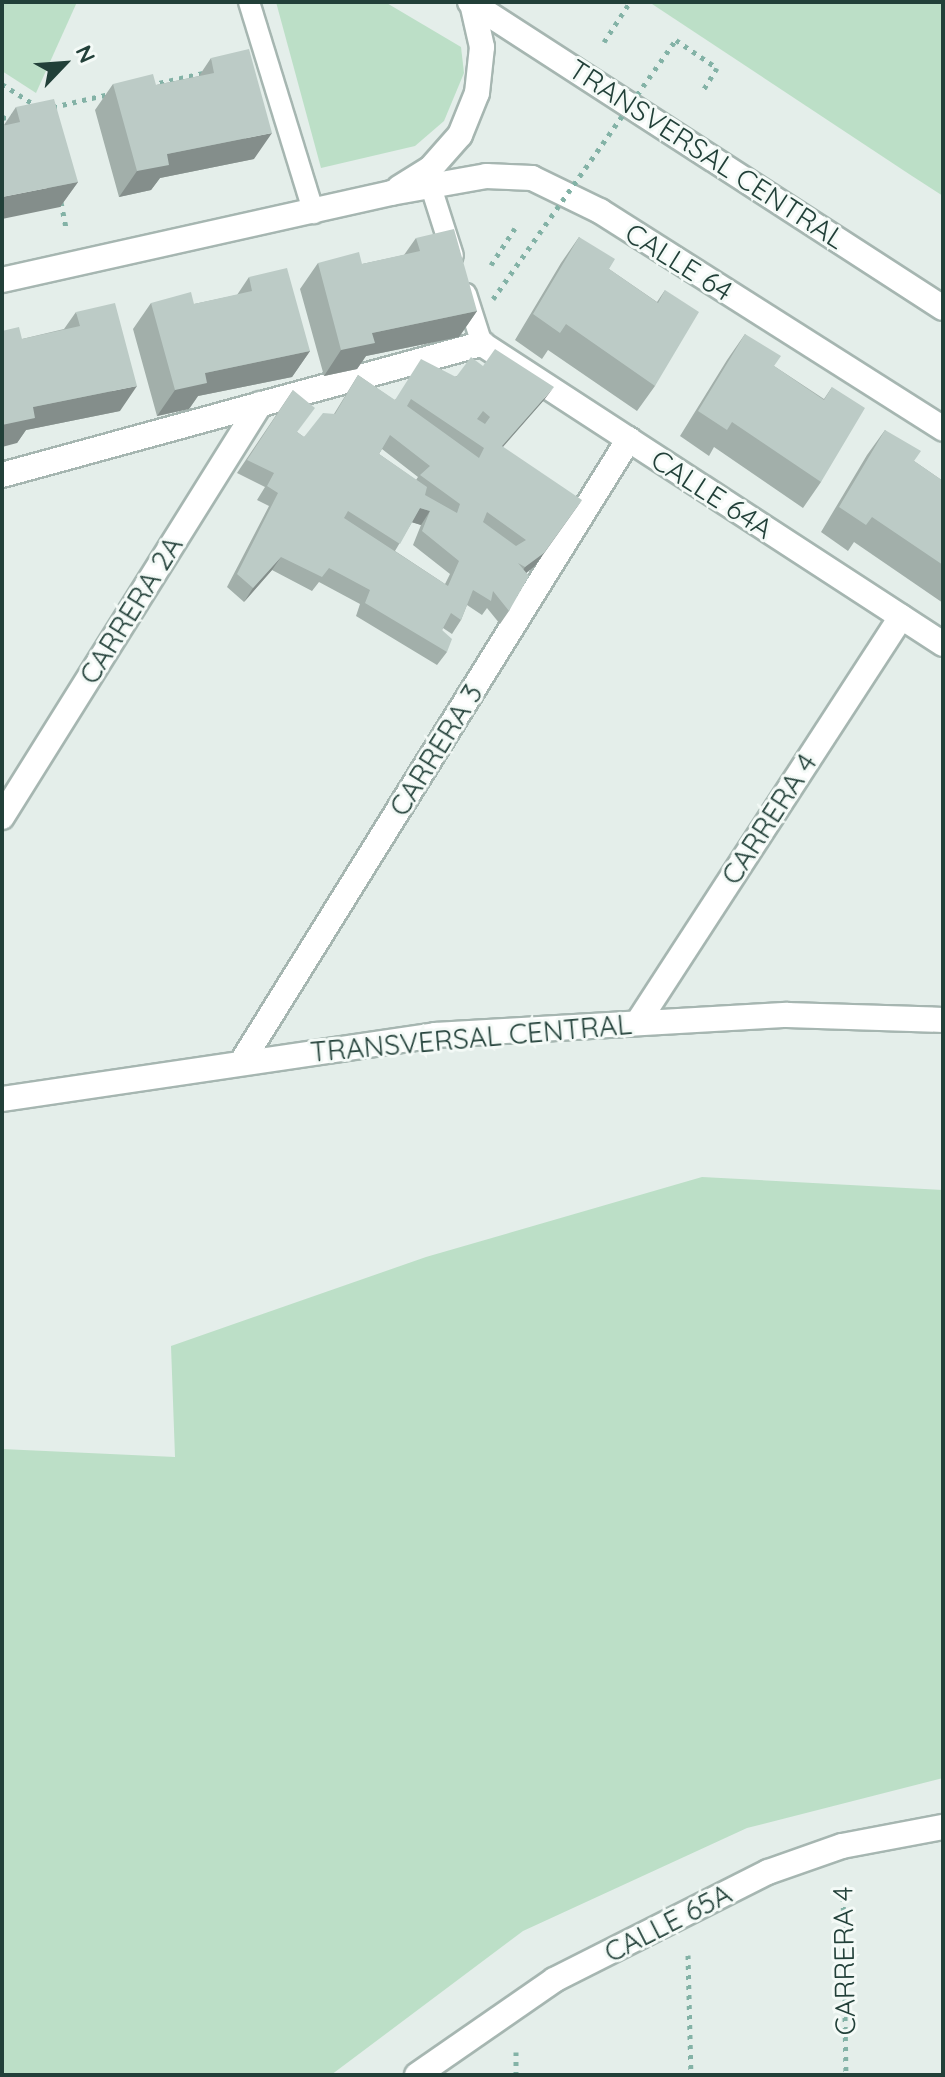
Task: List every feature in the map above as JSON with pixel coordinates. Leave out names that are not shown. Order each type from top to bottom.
[{"type":"street","name":"TRANSVERSAL CENTRAL","points":[[471,2],[943,308]]},
{"type":"street","points":[[2,280],[314,213],[391,193],[430,169],[460,135],[477,93],[482,47],[471,2]]},
{"type":"street","name":"CALLE 64","points":[[391,193],[486,176],[532,178],[600,211],[943,429]]},
{"type":"street","points":[[2,475],[482,344]]},
{"type":"street","name":"CALLE 64A","points":[[482,344],[943,644]]},
{"type":"street","name":"CARRERA 2A","points":[[2,817],[260,404]]},
{"type":"street","name":"CARRERA 3","points":[[243,1060],[629,439]]},
{"type":"street","name":"CARRERA 4","points":[[638,1022],[901,617]]},
{"type":"street","name":"TRANSVERSAL CENTRAL","points":[[2,1099],[243,1060],[435,1035],[638,1022],[943,1020]]},
{"type":"street","name":"CALLE 65A","points":[[417,2075],[515,2003],[768,1872],[842,1846],[943,1827]]},
{"type":"lane","points":[[249,2],[314,213]]},
{"type":"lane","points":[[431,187],[482,344]]},
{"type":"path","points":[[584,74],[630,2]]},
{"type":"path","points":[[493,299],[676,40],[717,68],[702,92]]},
{"type":"path","points":[[134,88],[266,58]]},
{"type":"path","points":[[2,84],[41,109],[44,125]]},
{"type":"path","points":[[2,118],[119,92]]},
{"type":"path","points":[[57,187],[74,265]]},
{"type":"path","name":"CARRERA 4","points":[[842,1846],[846,2075]]},
{"type":"path","points":[[686,1914],[691,2075]]},
{"type":"green space","points":[[2,2],[77,2],[36,93],[2,71]]},
{"type":"green space","points":[[276,2],[385,2],[461,47],[464,73],[444,121],[415,146],[321,168]]},
{"type":"green space","points":[[649,2],[943,2],[943,196],[909,174]]},
{"type":"green space","points":[[702,1177],[943,1190],[943,1778],[747,1828],[523,1931],[331,2075],[2,2075],[2,1449],[175,1457],[171,1346],[426,1257]]},
{"type":"building","points":[[249,49],[272,133],[167,154],[169,165],[137,171],[113,84],[153,74],[156,85],[214,73],[211,58]]},
{"type":"building","points":[[54,99],[78,182],[2,197],[2,126],[20,122],[16,107]]},
{"type":"building","points":[[454,229],[477,311],[372,333],[375,343],[341,350],[318,263],[359,252],[362,264],[420,251],[416,238]]},
{"type":"building","points":[[579,237],[615,259],[609,269],[658,303],[665,290],[699,312],[655,386],[566,324],[560,333],[533,314]]},
{"type":"building","points":[[287,268],[310,351],[205,373],[207,383],[175,390],[151,303],[191,292],[194,304],[252,291],[249,277]]},
{"type":"building","points":[[115,303],[137,386],[33,407],[35,418],[2,425],[2,331],[19,327],[22,339],[80,326],[76,312]]},
{"type":"building","points":[[745,334],[781,356],[774,366],[824,400],[832,387],[865,408],[821,482],[732,422],[727,430],[698,411]]},
{"type":"building","points":[[495,349],[554,387],[502,446],[582,500],[544,553],[525,567],[518,563],[529,576],[509,611],[493,591],[491,601],[473,590],[461,620],[451,613],[442,630],[452,639],[447,652],[365,603],[370,590],[329,568],[322,577],[281,557],[253,588],[237,574],[278,493],[267,486],[274,473],[247,460],[293,390],[315,408],[297,432],[304,437],[323,413],[335,414],[358,375],[395,400],[421,359],[456,377],[471,357],[483,366]],"holes":[[[411,399],[484,448],[479,458],[407,406]],[[483,411],[490,417],[485,424],[477,419]],[[390,435],[430,466],[420,475],[460,504],[457,513],[425,495],[427,487],[379,454]],[[420,508],[430,511],[422,531],[459,561],[448,586],[344,518],[348,511],[400,544]],[[487,512],[526,540],[516,546],[483,522]]]},
{"type":"building","points":[[885,430],[921,451],[914,461],[943,481],[943,565],[872,517],[866,525],[839,507]]}]
